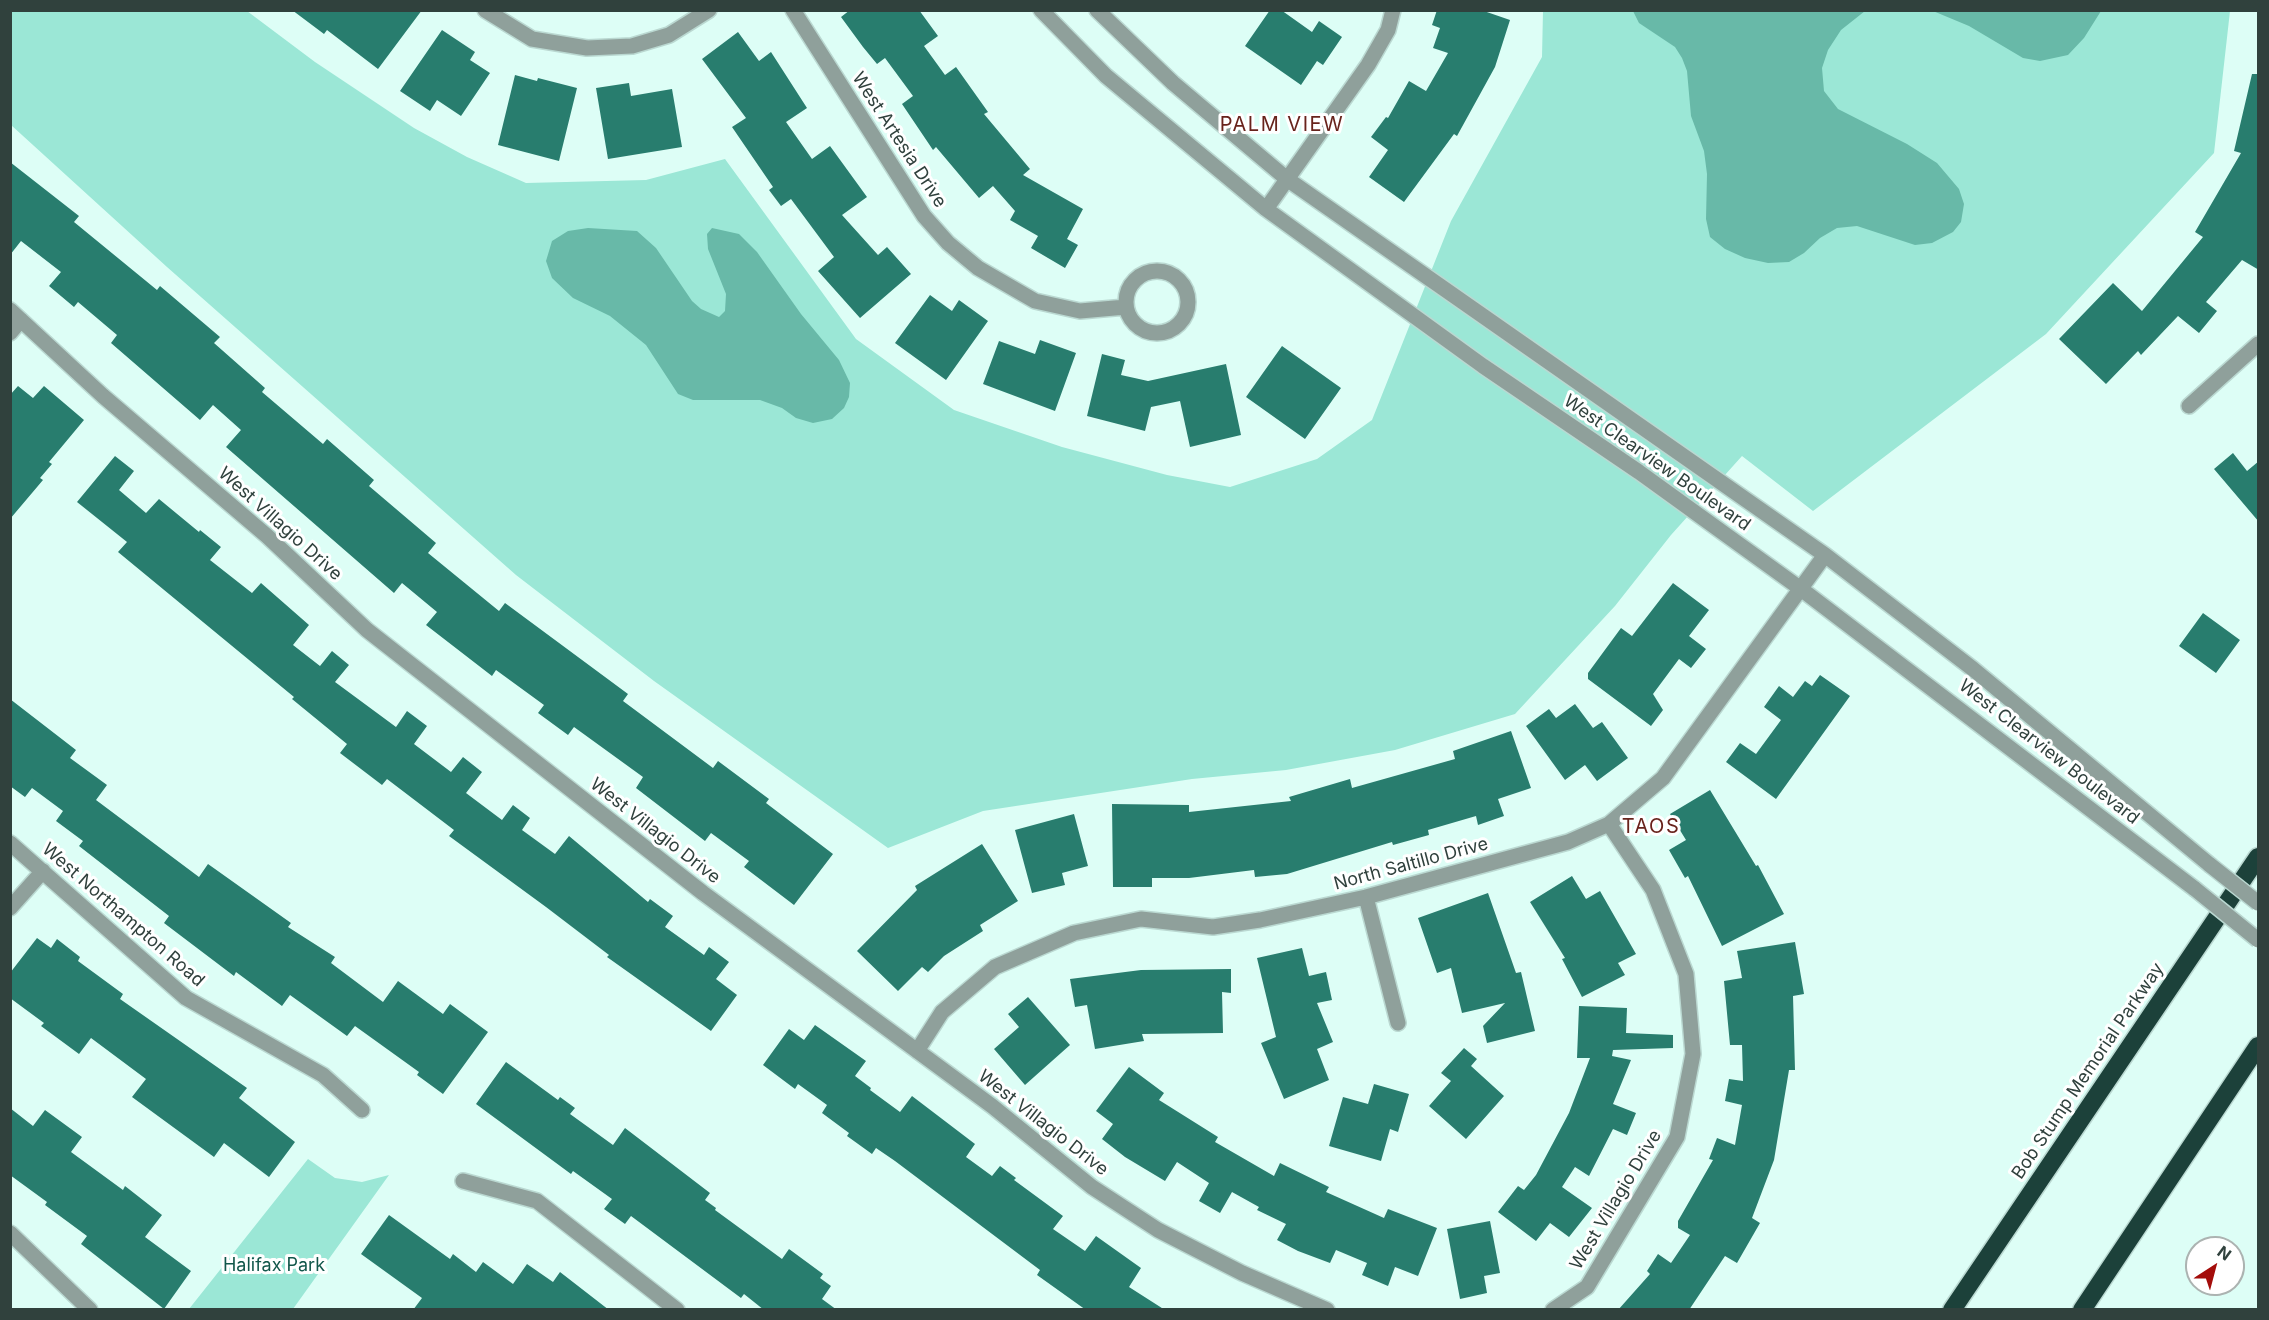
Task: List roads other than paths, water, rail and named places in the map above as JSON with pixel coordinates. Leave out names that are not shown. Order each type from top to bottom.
[{"type":"highway","name":"Bob Stump Memorial Parkway","points":[[1952,1310],[2259,857]]},
{"type":"highway","points":[[2082,1310],[2259,1046]]},
{"type":"street","points":[[485,10],[532,39],[587,48],[632,46],[669,35],[708,10]]},
{"type":"street","name":"West Artesia Drive","points":[[793,10],[924,216],[948,243],[978,268],[1035,301],[1080,311],[1126,307]]},
{"type":"street","name":"West Clearview Boulevard","points":[[1041,10],[1106,76],[1266,209],[1483,366],[1639,472],[1801,589],[2259,940]]},
{"type":"street","name":"West Clearview Boulevard","points":[[1097,10],[1182,91],[1287,179],[1825,555],[1973,669],[2259,903]]},
{"type":"street","points":[[1266,209],[1368,65],[1388,30],[1393,10]]},
{"type":"street","points":[[1151,271],[1161,271],[1178,278],[1187,295],[1186,314],[1180,323],[1163,332],[1143,330],[1135,324],[1126,307],[1126,297],[1134,280],[1151,271]]},
{"type":"street","points":[[10,333],[16,315]]},
{"type":"street","name":"West Villagio Drive","points":[[16,315],[103,396],[267,536],[367,630],[703,893],[917,1051],[1092,1187],[1158,1230],[1242,1273],[1327,1310]]},
{"type":"street","points":[[2189,406],[2259,345]]},
{"type":"street","name":"North Saltillo Drive","points":[[917,1051],[942,1012],[995,967],[1074,933],[1141,919],[1213,927],[1366,897],[1568,842],[1610,824],[1663,778],[1825,555]]},
{"type":"street","name":"West Villagio Drive","points":[[1552,1310],[1587,1287],[1677,1137],[1693,1054],[1686,974],[1653,890],[1610,824]]},
{"type":"street","name":"West Northampton Road","points":[[10,843],[186,998],[323,1075],[362,1110]]},
{"type":"street","points":[[10,908],[43,871]]},
{"type":"street","points":[[1366,897],[1398,1023]]},
{"type":"street","points":[[463,1180],[537,1201],[677,1310]]},
{"type":"street","points":[[10,1233],[90,1310]]},
{"type":"district","name":"PALM VIEW","points":[[1282,125]]},
{"type":"district","name":"TAOS","points":[[1651,827]]},
{"type":"park label","name":"Halifax Park","points":[[274,1266]]}]
